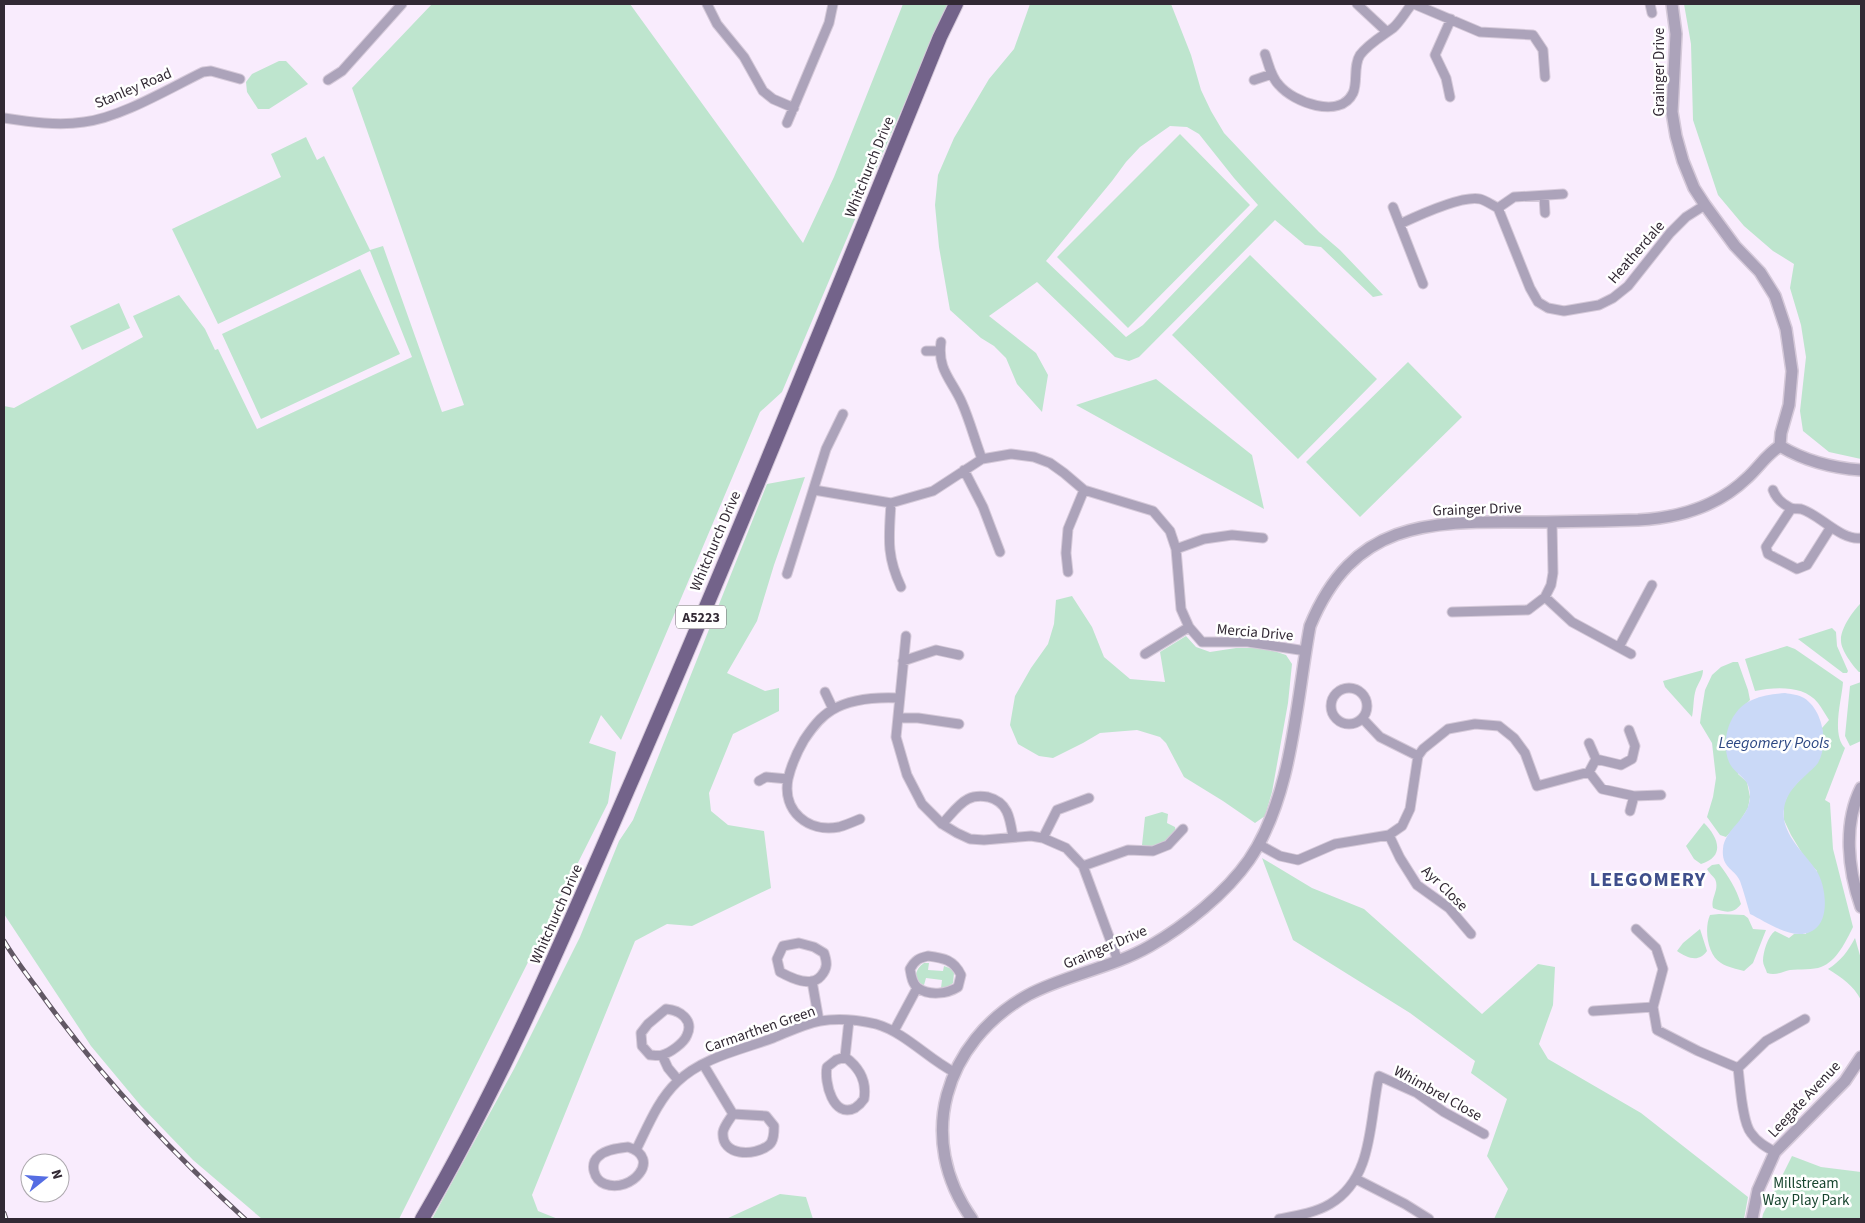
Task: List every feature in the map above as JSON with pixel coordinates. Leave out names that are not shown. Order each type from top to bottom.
[{"type":"main road","name":"Whitchurch Drive","points":[[422,1219],[459,1156],[539,993],[682,663],[940,36],[956,4]]},
{"type":"street","points":[[328,80],[342,71],[402,4]]},
{"type":"street","points":[[706,4],[717,24],[744,57],[762,91],[773,99],[794,108]]},
{"type":"street","points":[[787,123],[829,22],[833,4]]},
{"type":"street","points":[[1357,4],[1386,31]]},
{"type":"street","points":[[1265,54],[1278,85],[1308,104],[1330,107],[1345,101],[1353,93],[1360,56],[1386,31],[1394,28],[1413,4],[1480,32],[1532,35],[1543,50],[1545,77]]},
{"type":"street","name":"Grainger Drive","points":[[972,1219],[963,1207],[955,1188],[942,1145],[945,1102],[954,1072],[972,1042],[984,1029],[1014,1004],[1044,988],[1118,961],[1149,947],[1171,934],[1202,909],[1249,860],[1265,833],[1276,806],[1285,775],[1310,626],[1319,604],[1330,586],[1349,565],[1375,544],[1402,532],[1422,526],[1485,521],[1552,522],[1658,519],[1698,510],[1725,496],[1747,478],[1769,453],[1780,446],[1781,433],[1789,405],[1792,371],[1786,329],[1774,296],[1760,272],[1735,246],[1704,205],[1694,188],[1683,161],[1672,112],[1676,34],[1672,4]]},
{"type":"street","points":[[1450,97],[1446,78],[1435,55],[1451,20]]},
{"type":"street","name":"Stanley Road","points":[[4,118],[52,123],[84,122],[111,116],[203,72],[211,71],[240,79]]},
{"type":"street","points":[[1254,80],[1272,74]]},
{"type":"street","points":[[1400,224],[1428,212],[1466,200],[1480,199],[1498,208],[1514,197],[1563,194]]},
{"type":"street","points":[[1544,196],[1546,213]]},
{"type":"street","name":"Heatherdale","points":[[1498,208],[1530,288],[1538,302],[1548,308],[1564,311],[1598,305],[1613,298],[1628,286],[1670,233],[1704,205]]},
{"type":"street","points":[[1393,207],[1423,284]]},
{"type":"street","points":[[926,351],[940,346],[941,365],[962,403],[982,459]]},
{"type":"street","points":[[787,574],[826,448],[843,414]]},
{"type":"street","points":[[1780,446],[1820,464],[1861,470]]},
{"type":"street","name":"Mercia Drive","points":[[814,490],[891,503],[933,491],[982,459],[1011,454],[1034,457],[1050,463],[1084,490],[1153,512],[1170,531],[1176,549],[1181,609],[1189,626],[1202,642],[1248,642],[1306,651]]},
{"type":"street","points":[[964,470],[983,507],[1000,552]]},
{"type":"street","points":[[1068,572],[1066,552],[1068,529],[1084,490]]},
{"type":"street","points":[[1773,490],[1776,498],[1791,509],[1801,509],[1855,539],[1861,538]]},
{"type":"street","points":[[891,503],[889,548],[893,570],[901,587]]},
{"type":"street","points":[[1791,509],[1766,547],[1768,554],[1797,569],[1807,565],[1831,527]]},
{"type":"street","points":[[1452,612],[1528,610],[1546,597],[1553,573],[1552,522]]},
{"type":"street","points":[[1176,549],[1204,539],[1232,535],[1263,538]]},
{"type":"street","points":[[1619,647],[1652,585]]},
{"type":"street","points":[[1546,597],[1572,622],[1631,654]]},
{"type":"street","points":[[1145,654],[1189,626]]},
{"type":"street","points":[[906,636],[896,737],[907,775],[922,804],[942,824],[957,834],[970,839],[984,840],[1031,836],[1043,838],[1066,848],[1083,866],[1118,961]]},
{"type":"street","points":[[903,662],[936,650],[959,655]]},
{"type":"street","points":[[1351,688],[1364,695],[1368,706],[1363,719],[1347,724],[1334,716],[1331,707],[1336,694],[1351,688]]},
{"type":"street","points":[[825,692],[833,709]]},
{"type":"street","points":[[860,819],[838,827],[827,828],[808,824],[795,813],[791,804],[787,791],[788,779],[801,746],[812,728],[833,709],[856,700],[883,697],[899,698]]},
{"type":"street","points":[[898,718],[918,718],[959,724]]},
{"type":"street","points":[[1363,719],[1380,737],[1418,756]]},
{"type":"street","points":[[1258,844],[1280,856],[1298,860],[1335,844],[1389,835],[1402,826],[1410,809],[1418,756],[1423,749],[1448,729],[1475,724],[1499,726],[1514,738],[1525,753],[1538,790],[1589,772],[1596,759]]},
{"type":"street","points":[[1596,759],[1621,765],[1632,759],[1635,746],[1629,730]]},
{"type":"street","points":[[1589,743],[1596,759]]},
{"type":"street","points":[[1589,772],[1602,789],[1634,796],[1661,795]]},
{"type":"street","points":[[759,781],[766,776],[788,779]]},
{"type":"street","points":[[1861,788],[1856,798],[1850,830],[1850,865],[1861,907]]},
{"type":"street","points":[[942,824],[968,799],[983,796],[996,799],[1004,806],[1010,817],[1013,837]]},
{"type":"street","points":[[1630,811],[1634,796]]},
{"type":"street","points":[[1043,838],[1057,810],[1089,798]]},
{"type":"street","points":[[1083,866],[1128,850],[1153,850],[1168,845],[1183,829]]},
{"type":"street","name":"Ayr Close","points":[[1389,835],[1400,858],[1417,885],[1449,908],[1471,934]]},
{"type":"street","points":[[1636,929],[1656,948],[1663,969],[1653,1007],[1657,1030],[1698,1051],[1738,1068]]},
{"type":"street","points":[[799,943],[814,947],[824,953],[827,968],[818,979],[812,981],[793,979],[780,972],[777,959],[784,946],[799,943]]},
{"type":"street","points":[[928,956],[952,961],[961,975],[958,987],[949,992],[933,993],[917,988],[912,979],[910,969],[914,961],[920,958],[928,956]]},
{"type":"street","points":[[812,981],[819,1021]]},
{"type":"street","points":[[894,1031],[917,988]]},
{"type":"street","points":[[1593,1011],[1653,1007]]},
{"type":"street","points":[[666,1009],[676,1010],[684,1014],[688,1025],[687,1036],[676,1048],[662,1055],[650,1055],[642,1046],[641,1033],[648,1024],[666,1009]]},
{"type":"street","points":[[1738,1068],[1766,1041],[1805,1019]]},
{"type":"street","points":[[845,1057],[849,1020]]},
{"type":"street","name":"Carmarthen Green","points":[[636,1150],[665,1094],[678,1080],[703,1064],[723,1055],[819,1021],[849,1020],[877,1024],[894,1031],[944,1067],[954,1072]]},
{"type":"street","points":[[662,1055],[668,1068],[678,1080]]},
{"type":"street","points":[[845,1057],[856,1065],[866,1088],[864,1099],[855,1108],[845,1109],[835,1104],[825,1076],[826,1067],[836,1060],[845,1057]]},
{"type":"street","name":"Leegate Avenue","points":[[1752,1219],[1758,1190],[1775,1152],[1845,1081],[1861,1057]]},
{"type":"street","points":[[703,1064],[733,1114]]},
{"type":"street","points":[[1738,1068],[1745,1119],[1750,1132],[1763,1146],[1775,1152]]},
{"type":"street","name":"Whimbrel Close","points":[[1356,1179],[1365,1157],[1379,1076],[1417,1094],[1444,1112],[1484,1134]]},
{"type":"street","points":[[733,1114],[766,1116],[774,1126],[773,1137],[769,1145],[756,1150],[738,1153],[730,1149],[724,1142],[723,1129],[733,1114]]},
{"type":"street","points":[[628,1147],[636,1150],[643,1158],[644,1168],[637,1178],[618,1186],[600,1182],[594,1175],[593,1165],[598,1156],[620,1148],[628,1147]]},
{"type":"street","points":[[1279,1219],[1301,1217],[1329,1205],[1349,1189],[1356,1179],[1429,1219]]},
{"type":"green space","points":[[432,4],[630,4],[803,243],[834,177],[903,4],[949,4],[891,134],[782,392],[760,412],[621,740],[601,715],[589,743],[616,752],[608,803],[399,1219],[262,1219],[193,1160],[141,1106],[91,1046],[4,914],[4,406],[14,408],[143,337],[133,316],[179,295],[205,329],[215,350],[218,349],[257,429],[412,357],[370,251],[218,324],[172,229],[281,177],[271,154],[306,137],[317,160],[324,156],[370,250],[383,246],[442,412],[464,405],[352,88]]},
{"type":"green space","points":[[1030,4],[1171,4],[1191,55],[1201,90],[1224,133],[1319,232],[1340,250],[1383,295],[1373,297],[1321,247],[1305,245],[1275,220],[1139,357],[1129,361],[1115,357],[1037,282],[989,316],[1036,353],[1048,375],[1042,412],[1017,384],[1006,358],[950,310],[939,247],[935,205],[938,175],[954,138],[989,79],[1014,49]],"holes":[[[1170,126],[1187,127],[1199,134],[1258,205],[1143,325],[1126,337],[1046,261],[1140,147]]]},
{"type":"green space","points":[[1684,4],[1861,4],[1861,459],[1829,452],[1803,431],[1800,411],[1806,357],[1801,325],[1790,288],[1794,264],[1773,251],[1744,226],[1718,195],[1693,120],[1691,44]]},
{"type":"green space","points":[[279,61],[286,61],[308,84],[269,109],[258,109],[247,92],[246,82],[252,74]]},
{"type":"green space","points":[[1180,134],[1250,205],[1128,328],[1057,257]]},
{"type":"green space","points":[[1250,255],[1377,379],[1298,459],[1172,335]]},
{"type":"green space","points":[[360,269],[400,354],[261,419],[222,334]]},
{"type":"green space","points":[[119,303],[130,328],[82,350],[70,326]]},
{"type":"green space","points":[[1408,362],[1462,417],[1360,517],[1306,462]]},
{"type":"green space","points":[[1156,379],[1252,455],[1264,509],[1076,405]]},
{"type":"green space","points":[[805,477],[774,565],[757,621],[727,673],[765,691],[779,688],[779,711],[733,734],[709,793],[711,811],[728,825],[764,831],[771,888],[692,926],[667,924],[635,941],[532,1195],[538,1211],[558,1219],[432,1219],[514,1069],[580,937],[619,841],[633,820],[767,484]]},
{"type":"green space","points":[[1072,596],[1092,627],[1104,657],[1130,679],[1165,682],[1160,652],[1186,636],[1196,647],[1210,652],[1236,648],[1261,648],[1286,655],[1292,664],[1288,703],[1272,792],[1265,816],[1255,823],[1184,777],[1166,743],[1160,737],[1137,730],[1100,733],[1053,758],[1039,756],[1018,744],[1010,725],[1015,696],[1048,644],[1054,624],[1056,600]]},
{"type":"green space","points":[[1861,603],[1861,672],[1859,672],[1845,653],[1841,636],[1851,615]]},
{"type":"green space","points":[[1832,628],[1836,632],[1837,646],[1848,671],[1847,673],[1843,673],[1798,639]]},
{"type":"green space","points":[[1787,646],[1795,649],[1843,682],[1838,725],[1841,742],[1845,748],[1825,800],[1830,803],[1833,849],[1853,927],[1840,950],[1827,964],[1818,968],[1790,970],[1773,974],[1767,973],[1763,962],[1768,940],[1775,931],[1789,938],[1794,934],[1806,934],[1817,871],[1805,858],[1791,835],[1784,820],[1784,804],[1789,792],[1799,781],[1823,746],[1822,728],[1829,720],[1818,703],[1805,693],[1780,688],[1755,691],[1745,659]]},
{"type":"green space","points":[[1738,662],[1750,700],[1735,715],[1738,774],[1747,782],[1750,797],[1748,808],[1738,824],[1726,837],[1720,835],[1707,817],[1716,778],[1712,743],[1700,723],[1705,690],[1712,675],[1721,667]]},
{"type":"green space","points":[[1703,670],[1695,692],[1692,717],[1665,687],[1663,681]]},
{"type":"green space","points":[[1861,682],[1861,741],[1850,746],[1845,736],[1850,686]]},
{"type":"green space","points":[[1162,812],[1168,814],[1167,823],[1175,827],[1176,833],[1157,845],[1143,848],[1145,817]]},
{"type":"green space","points":[[1704,823],[1716,840],[1717,851],[1709,861],[1701,864],[1694,859],[1686,846]]},
{"type":"green space","points":[[1262,858],[1312,888],[1364,909],[1482,1014],[1538,964],[1555,967],[1553,1005],[1539,1044],[1548,1059],[1641,1113],[1748,1197],[1744,1219],[1494,1219],[1508,1189],[1487,1156],[1507,1099],[1471,1073],[1475,1061],[1410,1013],[1293,940]]},
{"type":"green space","points":[[1719,864],[1732,883],[1741,904],[1732,911],[1713,908],[1716,883],[1707,869],[1712,865]]},
{"type":"green space","points":[[1710,915],[1744,915],[1748,918],[1753,929],[1766,930],[1753,963],[1744,971],[1721,963],[1716,959],[1710,948],[1707,934],[1708,920]]},
{"type":"green space","points":[[1700,929],[1707,951],[1704,955],[1693,958],[1677,951],[1683,943]]},
{"type":"green space","points":[[1855,938],[1861,959],[1861,1000],[1851,986],[1828,969],[1844,955]]},
{"type":"green space","points":[[924,963],[929,963],[928,970],[943,971],[944,966],[952,969],[954,973],[953,983],[946,988],[941,988],[942,980],[926,978],[924,985],[920,983],[917,980],[916,974]]},
{"type":"green space","name":"Millstream Way Play Park","points":[[1792,1156],[1821,1167],[1861,1172],[1861,1219],[1762,1219]]},
{"type":"green space","points":[[780,1194],[806,1197],[813,1219],[726,1219]]},
{"type":"water","name":"Leegomery Pools","points":[[1785,693],[1802,697],[1811,703],[1820,719],[1823,737],[1823,747],[1818,763],[1793,788],[1787,799],[1784,812],[1784,819],[1789,833],[1816,870],[1824,890],[1825,905],[1822,919],[1819,925],[1812,931],[1803,934],[1785,931],[1750,914],[1740,881],[1726,864],[1723,855],[1724,842],[1746,811],[1750,796],[1748,784],[1729,762],[1726,744],[1729,726],[1738,710],[1744,704],[1760,697]]},
{"type":"railway","points":[[4,941],[62,1022],[136,1111],[189,1166],[245,1219]]},
{"type":"railway","points":[[4,1213],[6,1219]]},
{"type":"district","name":"LEEGOMERY","points":[[1648,879]]}]
